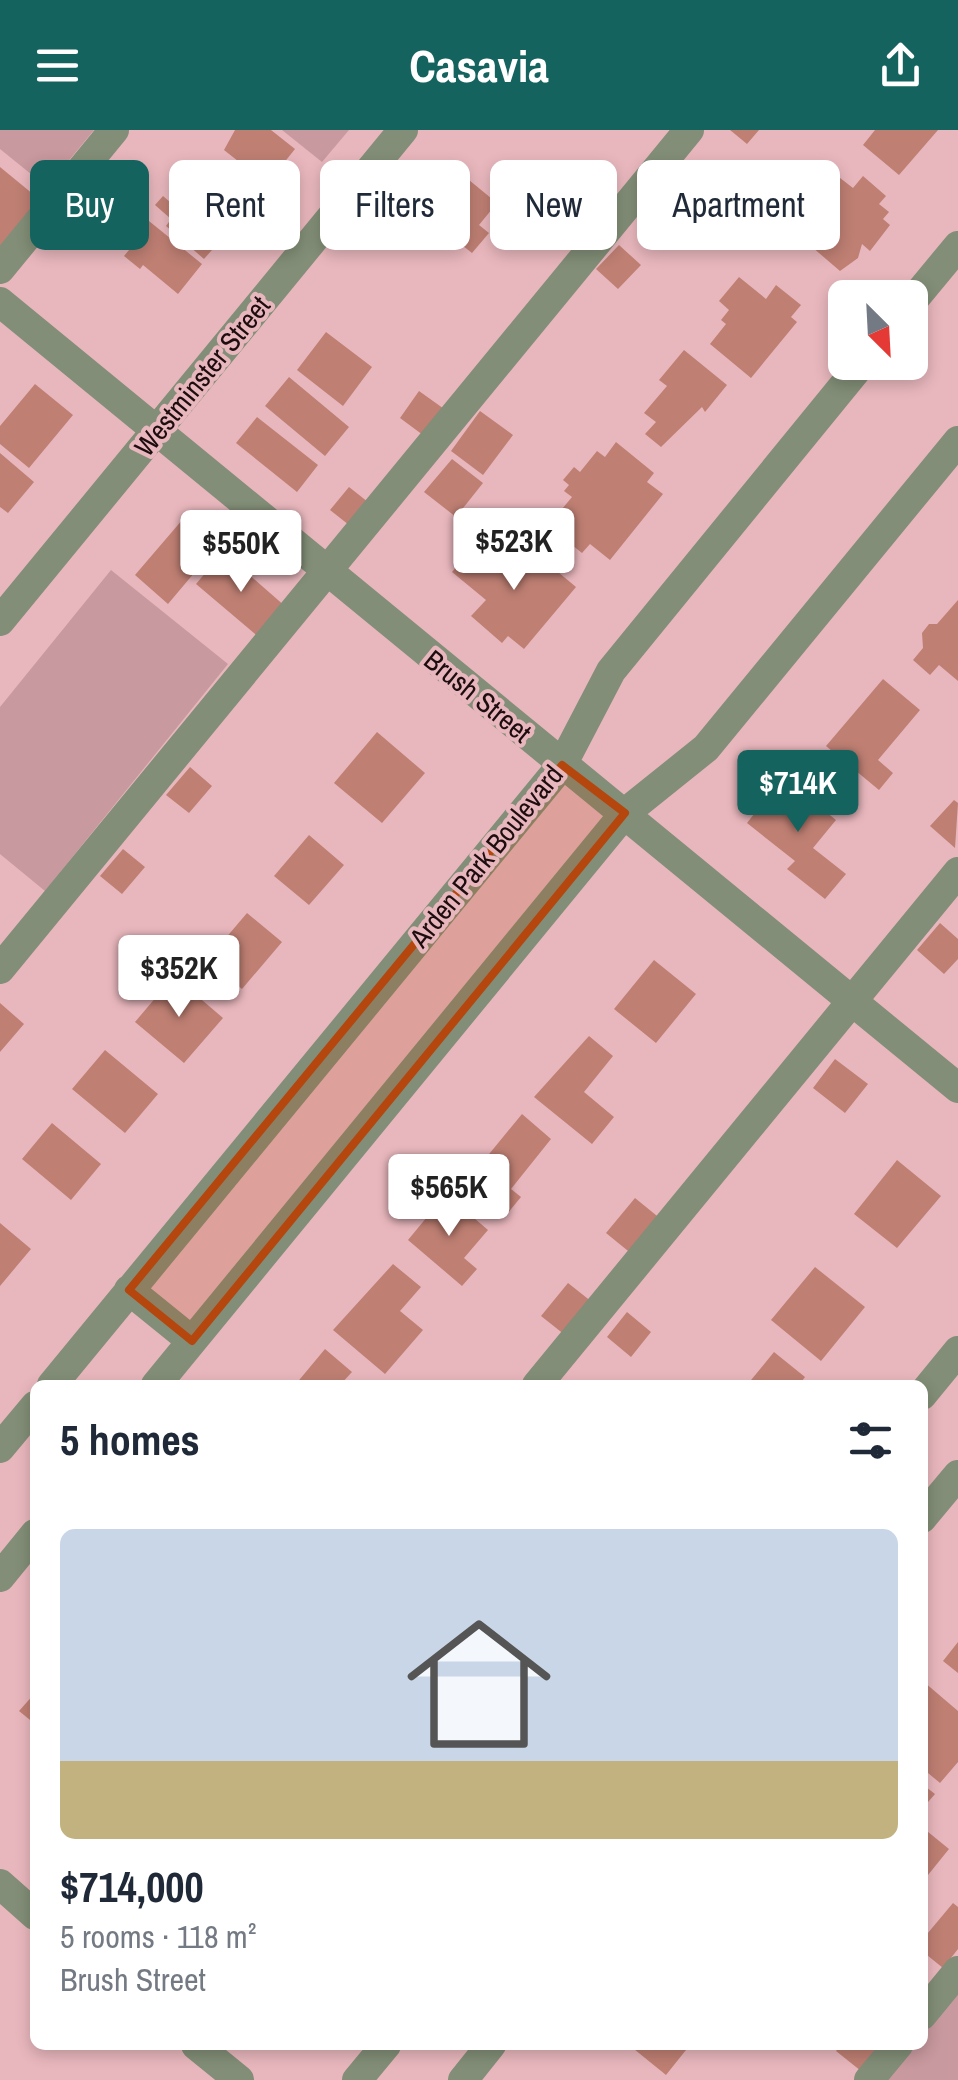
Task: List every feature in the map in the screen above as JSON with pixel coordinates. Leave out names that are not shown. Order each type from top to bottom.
[{"type":"street","points":[[0,269],[114,130]]},
{"type":"street","name":"Westminster Street","points":[[0,621],[404,130]]},
{"type":"street","points":[[0,969],[689,130]]},
{"type":"street","points":[[928,288],[952,266]]},
{"type":"street","name":"Brush Street","points":[[0,302],[958,1088]]},
{"type":"street","name":"Arden Park Boulevard","points":[[56,1380],[562,765],[611,671],[847,380]]},
{"type":"street","points":[[160,1380],[625,814],[706,748],[958,441]]},
{"type":"street","points":[[541,1380],[958,872]]},
{"type":"street","points":[[129,1290],[192,1341]]},
{"type":"street","points":[[928,1388],[958,1352]]},
{"type":"street","points":[[0,1448],[30,1412]]},
{"type":"street","points":[[928,1511],[958,1475]]},
{"type":"street","points":[[0,1577],[30,1540]]},
{"type":"street","points":[[0,1884],[30,1911]]},
{"type":"street","points":[[928,2007],[958,1971]]},
{"type":"street","points":[[202,2050],[239,2080]]},
{"type":"street","points":[[358,2080],[382,2050]]},
{"type":"street","points":[[463,2080],[487,2050]]},
{"type":"street","points":[[870,2080],[894,2050]]},
{"type":"highlighted area","points":[[562,765],[625,813],[192,1341],[129,1290]]},
{"type":"shaded area","points":[[0,130],[94,130],[69,160],[30,160],[30,173],[0,149]]},
{"type":"shaded area","points":[[282,130],[349,130],[320,160]]},
{"type":"shaded area","points":[[111,570],[228,664],[45,891],[0,854],[0,707]]},
{"type":"shaded area","points":[[958,1987],[958,2080],[883,2080],[908,2050],[928,2050],[928,2025]]},
{"type":"building","points":[[235,130],[271,130],[295,149],[286,160],[237,160],[224,150]]},
{"type":"building","points":[[730,130],[759,130],[747,144]]},
{"type":"building","points":[[875,130],[938,130],[899,175],[863,145]]},
{"type":"building","points":[[0,167],[30,192],[30,210],[0,246]]},
{"type":"building","points":[[863,176],[886,196],[879,204],[889,212],[883,219],[890,225],[870,251],[862,244],[858,258],[840,271],[816,250],[840,250],[840,178],[853,188]]},
{"type":"building","points":[[470,181],[490,197],[490,212],[479,225],[489,233],[472,253],[468,250]]},
{"type":"building","points":[[163,196],[169,201],[169,217],[155,205]]},
{"type":"building","points":[[149,221],[169,237],[169,250],[185,250],[202,264],[178,294],[143,265],[140,269],[124,256],[129,250],[149,250]]},
{"type":"building","points":[[617,247],[641,265],[618,289],[596,269]]},
{"type":"building","points":[[194,250],[212,250],[204,259]]},
{"type":"building","points":[[739,277],[766,299],[776,285],[801,305],[791,317],[797,322],[751,378],[710,344],[726,324],[721,320],[729,310],[719,301]]},
{"type":"building","points":[[326,332],[372,367],[343,406],[297,370]]},
{"type":"building","points":[[684,350],[727,385],[705,412],[702,407],[661,447],[645,434],[656,422],[644,413],[667,386],[659,380]]},
{"type":"building","points":[[289,377],[349,427],[325,456],[265,406]]},
{"type":"building","points":[[35,384],[73,415],[29,468],[0,444],[0,426]]},
{"type":"building","points":[[419,391],[447,411],[427,438],[400,418]]},
{"type":"building","points":[[480,411],[513,435],[483,475],[451,451]]},
{"type":"building","points":[[257,417],[318,465],[297,492],[236,443]]},
{"type":"building","points":[[616,442],[654,473],[647,482],[663,494],[610,560],[590,544],[582,553],[557,533],[566,523],[557,515],[572,497],[564,491],[569,485],[563,480],[574,467],[580,472],[597,451],[605,457]]},
{"type":"building","points":[[0,453],[34,482],[8,513],[0,507]]},
{"type":"building","points":[[452,459],[483,483],[456,517],[424,492]]},
{"type":"building","points":[[349,487],[368,502],[349,525],[330,510]]},
{"type":"building","points":[[183,519],[216,547],[168,604],[135,575]]},
{"type":"building","points":[[522,542],[576,587],[524,649],[508,636],[502,643],[471,616],[486,600],[452,572],[474,546],[501,568]]},
{"type":"building","points":[[223,552],[286,607],[260,638],[196,584]]},
{"type":"building","points":[[958,600],[958,681],[939,665],[930,675],[913,660],[923,648],[922,633],[929,624],[937,624]]},
{"type":"building","points":[[883,679],[920,710],[878,760],[893,773],[879,790],[826,746]]},
{"type":"building","points":[[377,732],[425,773],[382,823],[334,783]]},
{"type":"building","points":[[190,767],[212,786],[189,813],[166,795]]},
{"type":"building","points":[[783,777],[836,820],[813,848],[846,874],[825,899],[787,869],[795,861],[747,823]]},
{"type":"building","points":[[954,800],[958,803],[955,848],[930,826]]},
{"type":"building","points":[[309,835],[344,865],[309,905],[274,876]]},
{"type":"building","points":[[123,849],[145,867],[122,894],[100,876]]},
{"type":"building","points":[[247,913],[282,942],[242,989],[207,960]]},
{"type":"building","points":[[940,923],[958,939],[958,959],[944,974],[917,950]]},
{"type":"building","points":[[654,960],[696,994],[656,1043],[614,1009]]},
{"type":"building","points":[[174,976],[223,1018],[184,1063],[135,1022]]},
{"type":"building","points":[[0,1003],[24,1024],[0,1052]]},
{"type":"building","points":[[589,1036],[613,1056],[584,1092],[614,1117],[592,1144],[534,1097]]},
{"type":"building","points":[[105,1050],[158,1094],[125,1133],[72,1089]]},
{"type":"building","points":[[835,1059],[868,1084],[845,1113],[813,1088]]},
{"type":"building","points":[[522,1114],[551,1139],[511,1189],[521,1197],[507,1214],[467,1181]]},
{"type":"building","points":[[52,1123],[101,1164],[71,1200],[22,1159]]},
{"type":"building","points":[[897,1160],[941,1196],[897,1248],[854,1214]]},
{"type":"building","points":[[446,1194],[488,1230],[464,1258],[477,1269],[462,1286],[408,1240]]},
{"type":"building","points":[[635,1198],[662,1220],[633,1255],[606,1233]]},
{"type":"building","points":[[0,1223],[31,1249],[0,1286]]},
{"type":"building","points":[[393,1264],[421,1287],[400,1311],[423,1330],[385,1374],[333,1330]]},
{"type":"building","points":[[815,1267],[865,1307],[821,1361],[771,1320]]},
{"type":"building","points":[[568,1283],[592,1302],[565,1335],[541,1316]]},
{"type":"building","points":[[627,1312],[651,1332],[631,1357],[607,1337]]},
{"type":"building","points":[[325,1349],[352,1372],[345,1380],[299,1380]]},
{"type":"building","points":[[774,1352],[805,1377],[803,1380],[751,1380]]},
{"type":"building","points":[[958,1642],[958,1673],[943,1661]]},
{"type":"building","points":[[928,1685],[958,1711],[958,1762],[940,1783],[928,1773]]},
{"type":"building","points":[[30,1699],[30,1720],[19,1711]]},
{"type":"building","points":[[928,1832],[949,1849],[928,1875]]},
{"type":"building","points":[[953,1903],[958,1907],[958,1949],[943,1968],[928,1956],[928,1933]]},
{"type":"building","points":[[635,2050],[686,2050],[666,2075]]},
{"type":"building","points":[[837,2050],[878,2050],[861,2071]]}]
